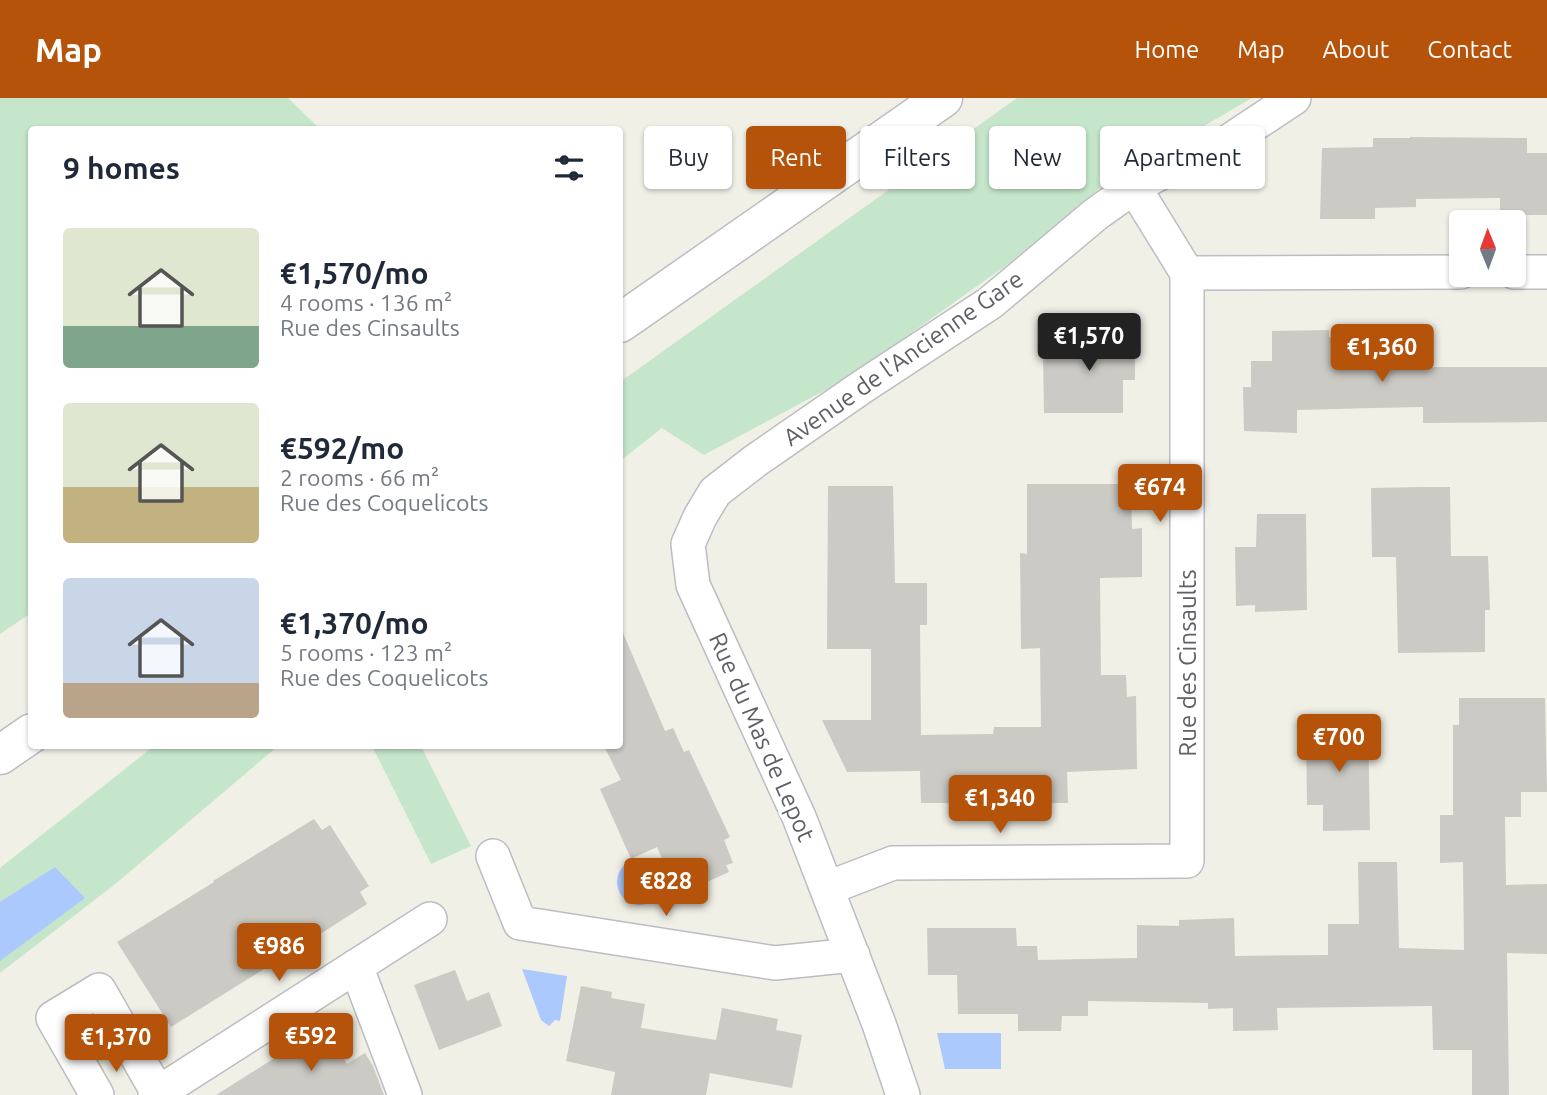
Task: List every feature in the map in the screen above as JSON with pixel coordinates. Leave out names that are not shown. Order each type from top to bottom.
[{"type":"main road","points":[[623,321],[943,98]]},
{"type":"main road","points":[[0,755],[28,736]]},
{"type":"street","name":"Avenue de l'Ancienne Gare","points":[[1252,126],[1294,98]]},
{"type":"street","name":"Avenue de l'Ancienne Gare","points":[[700,517],[715,492],[755,461],[989,303],[1096,214],[1131,189]]},
{"type":"street","points":[[1135,189],[1187,273],[1449,272]]},
{"type":"street","points":[[1526,272],[1547,272]]},
{"type":"street","name":"Rue des Cinsaults","points":[[828,888],[893,863],[1187,861],[1187,273]]},
{"type":"street","name":"Rue du Mas de Lepot","points":[[700,517],[688,544],[693,585],[799,817],[879,1024],[903,1095]]},
{"type":"street","points":[[493,856],[520,923],[775,963],[853,955]]},
{"type":"street","points":[[97,1095],[53,1018],[99,990],[156,1094],[430,919]]},
{"type":"street","points":[[356,966],[405,1095]]},
{"type":"green space","points":[[0,98],[288,98],[317,126],[28,126],[28,615],[0,634]]},
{"type":"green space","points":[[1017,98],[1252,98],[1204,126],[1100,126],[1100,188],[1008,264],[848,378],[704,455],[662,428],[623,459],[623,380],[890,189],[975,189],[975,128]]},
{"type":"green space","points":[[150,749],[274,749],[114,885],[0,973],[0,868]]},
{"type":"green space","points":[[374,749],[422,749],[471,846],[431,864]]},
{"type":"water","points":[[640,859],[656,866],[663,882],[656,898],[640,905],[624,898],[617,882],[624,866]]},
{"type":"water","points":[[55,867],[85,898],[0,961],[0,902]]},
{"type":"water","points":[[522,969],[567,976],[560,1021],[555,1020],[549,1026],[541,1020]]},
{"type":"water","points":[[937,1033],[1001,1033],[1001,1069],[945,1069]]},
{"type":"building","points":[[1373,138],[1527,138],[1527,153],[1547,153],[1547,215],[1526,215],[1526,210],[1500,210],[1500,198],[1416,199],[1416,207],[1375,208],[1375,219],[1320,219],[1322,148],[1373,147]]},
{"type":"building","points":[[1329,330],[1329,337],[1397,337],[1398,367],[1547,367],[1547,422],[1423,423],[1423,407],[1297,410],[1297,433],[1244,431],[1243,387],[1251,387],[1251,361],[1272,361],[1272,331]]},
{"type":"building","points":[[1058,334],[1135,334],[1135,380],[1123,380],[1123,413],[1044,413],[1043,356],[1059,355]]},
{"type":"building","points":[[1027,484],[1131,484],[1132,529],[1142,528],[1142,577],[1100,578],[1101,675],[1126,675],[1127,697],[1136,696],[1137,769],[1067,772],[1068,803],[921,803],[920,771],[847,772],[822,720],[871,720],[871,649],[827,649],[828,486],[893,486],[895,583],[927,583],[927,625],[920,625],[921,735],[993,734],[994,727],[1041,727],[1040,648],[1021,649],[1020,553],[1027,554]]},
{"type":"building","points":[[1450,487],[1451,556],[1488,556],[1490,610],[1485,610],[1485,652],[1398,653],[1396,557],[1372,557],[1371,488]]},
{"type":"building","points":[[1257,514],[1306,514],[1307,610],[1255,612],[1255,605],[1236,606],[1235,547],[1256,547]]},
{"type":"building","points":[[623,633],[665,731],[673,728],[684,752],[689,750],[730,837],[724,840],[733,863],[726,865],[729,872],[678,895],[657,847],[631,859],[600,789],[621,780],[606,749],[623,749]]},
{"type":"building","points":[[1459,698],[1545,698],[1547,792],[1521,792],[1521,817],[1505,817],[1506,885],[1547,884],[1547,954],[1507,953],[1509,1095],[1472,1095],[1472,1050],[1433,1050],[1432,1006],[1277,1008],[1278,1030],[1233,1031],[1233,1008],[1208,1009],[1208,1003],[1088,1001],[1088,1016],[1062,1016],[1061,1031],[1018,1031],[1018,1014],[958,1014],[957,975],[928,975],[927,928],[1016,928],[1017,946],[1037,946],[1038,960],[1137,958],[1137,925],[1179,926],[1179,920],[1234,918],[1235,956],[1328,955],[1328,924],[1359,924],[1358,862],[1397,862],[1399,948],[1464,950],[1463,862],[1440,863],[1440,815],[1453,815],[1453,725],[1459,725]]},
{"type":"building","points":[[1368,722],[1370,830],[1323,831],[1323,805],[1307,805],[1306,723]]},
{"type":"building","points":[[314,819],[322,830],[330,825],[369,886],[360,892],[367,904],[317,936],[318,938],[171,1027],[117,942]]},
{"type":"building","points":[[455,970],[467,1001],[489,992],[502,1026],[439,1050],[414,985]]},
{"type":"building","points":[[581,986],[612,992],[611,998],[645,1004],[641,1028],[716,1040],[722,1008],[778,1019],[776,1030],[802,1035],[792,1088],[710,1073],[706,1095],[611,1095],[615,1072],[566,1061]]},
{"type":"building","points":[[324,1027],[347,1064],[365,1053],[384,1095],[216,1095]]}]
